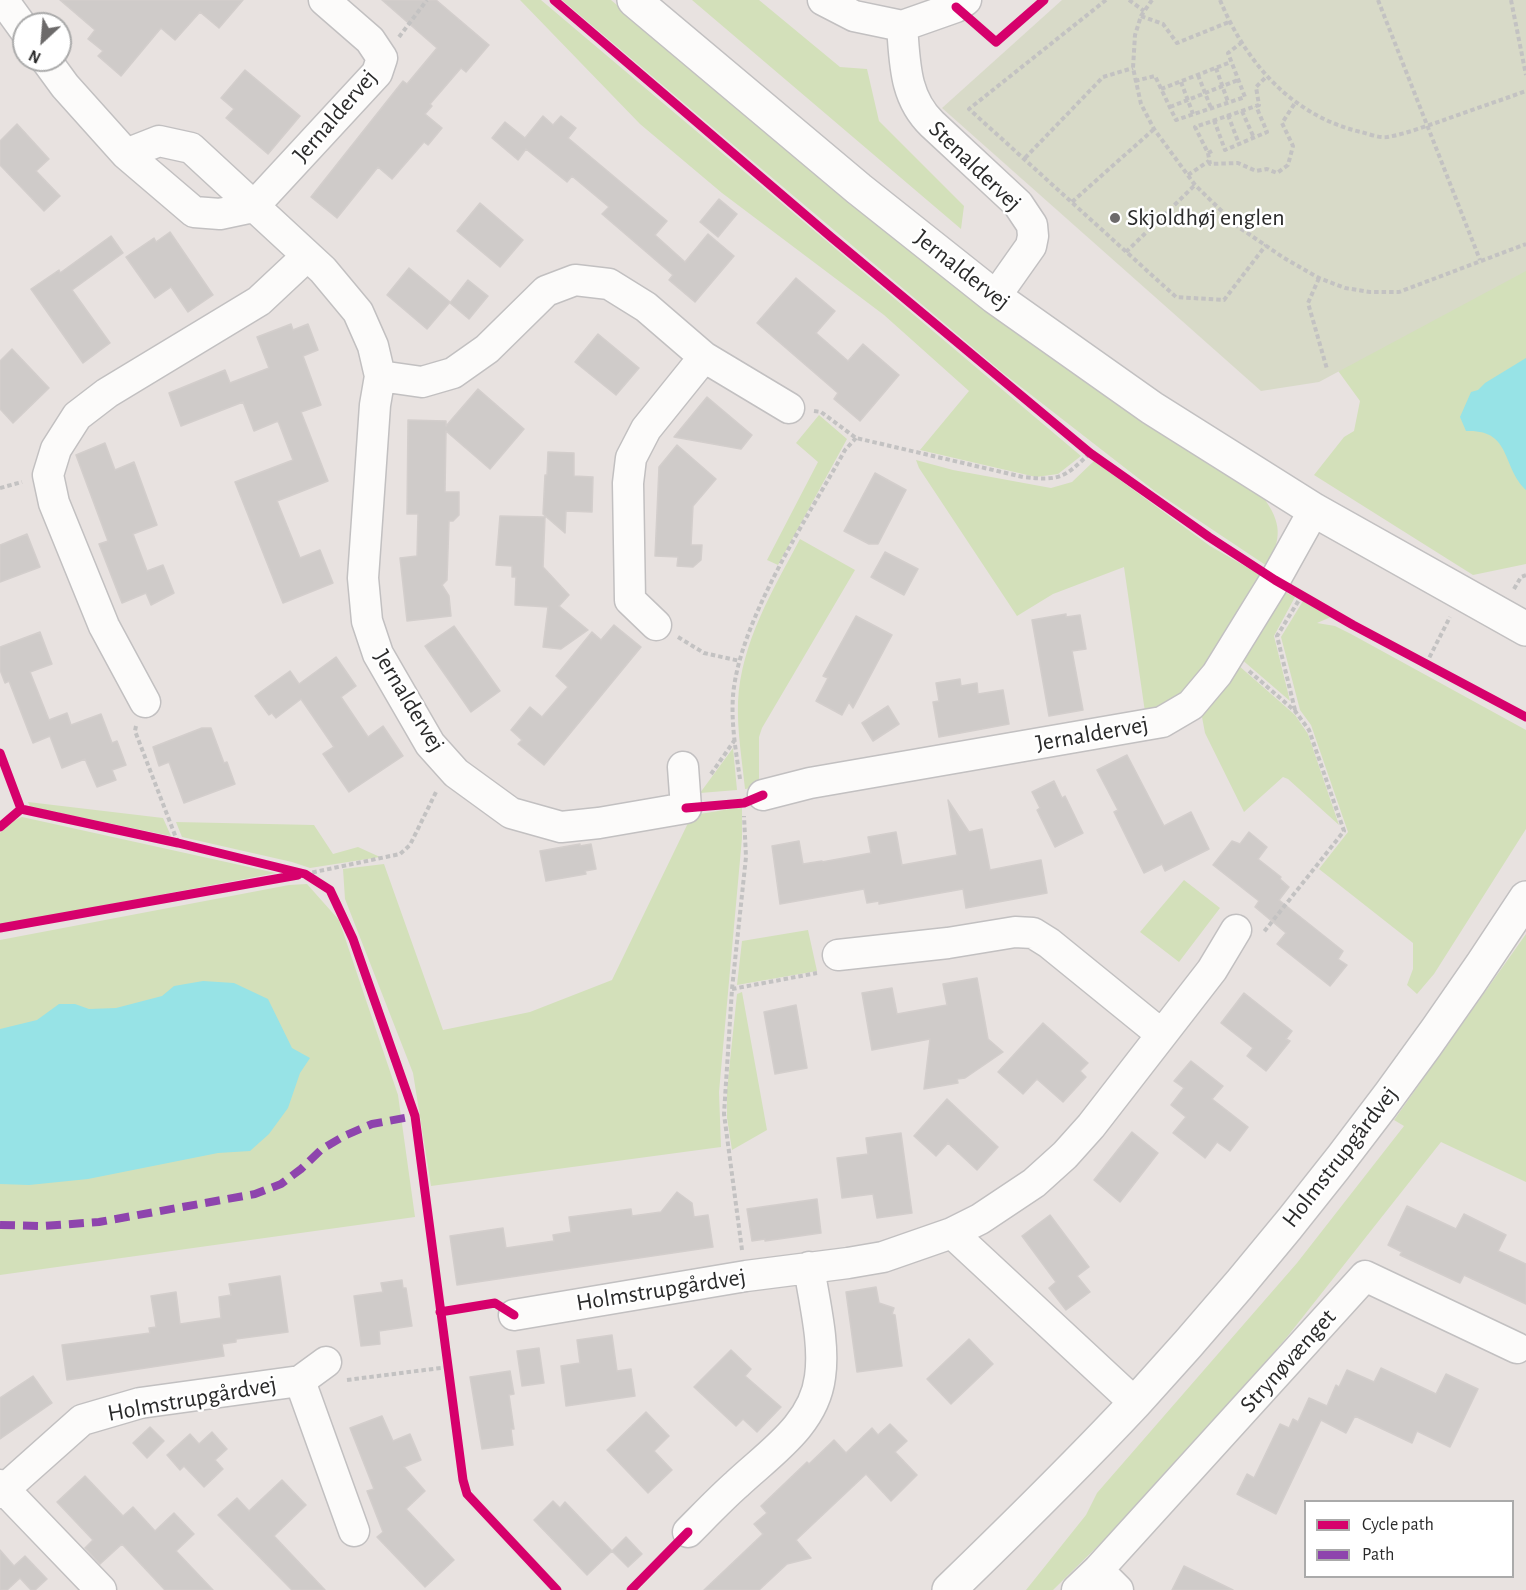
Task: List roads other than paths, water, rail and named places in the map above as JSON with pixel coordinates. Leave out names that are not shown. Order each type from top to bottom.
[{"type":"street","points":[[3,0],[12,12]]},
{"type":"street","name":"Jernaldervej","points":[[253,207],[377,73],[382,58],[370,39],[324,0]]},
{"type":"street","name":"Jernaldervej","points":[[634,0],[859,189],[995,297],[1152,408],[1314,510],[1526,629]]},
{"type":"street","points":[[823,0],[854,16],[902,26],[956,8],[966,0]]},
{"type":"street","name":"Stenaldervej","points":[[902,26],[908,83],[920,111],[1018,204],[1032,225],[1031,246],[995,297]]},
{"type":"street","points":[[55,72],[126,154],[194,213],[220,214],[253,207]]},
{"type":"street","name":"Jernaldervej","points":[[126,154],[159,141],[191,148],[323,270],[358,312],[373,346],[380,376],[375,405],[363,578],[367,621],[378,654],[430,744],[456,773],[511,813],[561,827],[686,808],[683,767]]},
{"type":"street","points":[[145,702],[104,626],[54,503],[48,475],[56,449],[77,416],[92,404],[259,301],[306,256]]},
{"type":"street","points":[[380,376],[422,382],[453,373],[487,349],[546,291],[575,280],[609,284],[646,307],[704,357],[789,408]]},
{"type":"street","points":[[656,625],[630,600],[628,483],[631,458],[646,429],[704,357]]},
{"type":"street","name":"Jernaldervej","points":[[753,799],[810,783],[1162,722],[1191,705],[1230,655],[1314,510]]},
{"type":"street","name":"Holmstrupgårdvej","points":[[950,1590],[1135,1402],[1228,1296],[1355,1140],[1468,985],[1526,897]]},
{"type":"street","name":"Holmstrupgårdvej","points":[[514,1315],[746,1276],[883,1257],[952,1233],[980,1219],[1034,1183],[1065,1155],[1091,1126],[1212,970],[1236,930]]},
{"type":"street","points":[[838,955],[948,944],[1015,932],[1033,933],[1049,943],[1161,1034]]},
{"type":"street","points":[[952,1233],[1135,1402]]},
{"type":"street","points":[[687,1532],[800,1424],[818,1392],[821,1353],[809,1267]]},
{"type":"street","name":"Strynøvænget","points":[[1077,1590],[1108,1580],[1365,1276],[1517,1348]]},
{"type":"street","name":"Holmstrupgårdvej","points":[[101,1590],[1,1489],[82,1420],[140,1403],[300,1381],[326,1362]]},
{"type":"street","name":"Holmstrupgårdvej","points":[[300,1381],[354,1531]]},
{"type":"water","points":[[1526,358],[1526,490],[1518,480],[1499,442],[1481,432],[1466,431],[1460,417],[1471,392],[1478,390],[1485,383]]},
{"type":"water","points":[[203,981],[234,983],[268,999],[292,1048],[310,1058],[300,1073],[288,1108],[269,1134],[250,1151],[218,1153],[88,1179],[29,1185],[0,1184],[0,1029],[37,1020],[59,1004],[75,1004],[89,1009],[116,1008],[162,996],[174,986]]},
{"type":"place","name":"Skjoldhøj englen","points":[[1115,218]]}]
